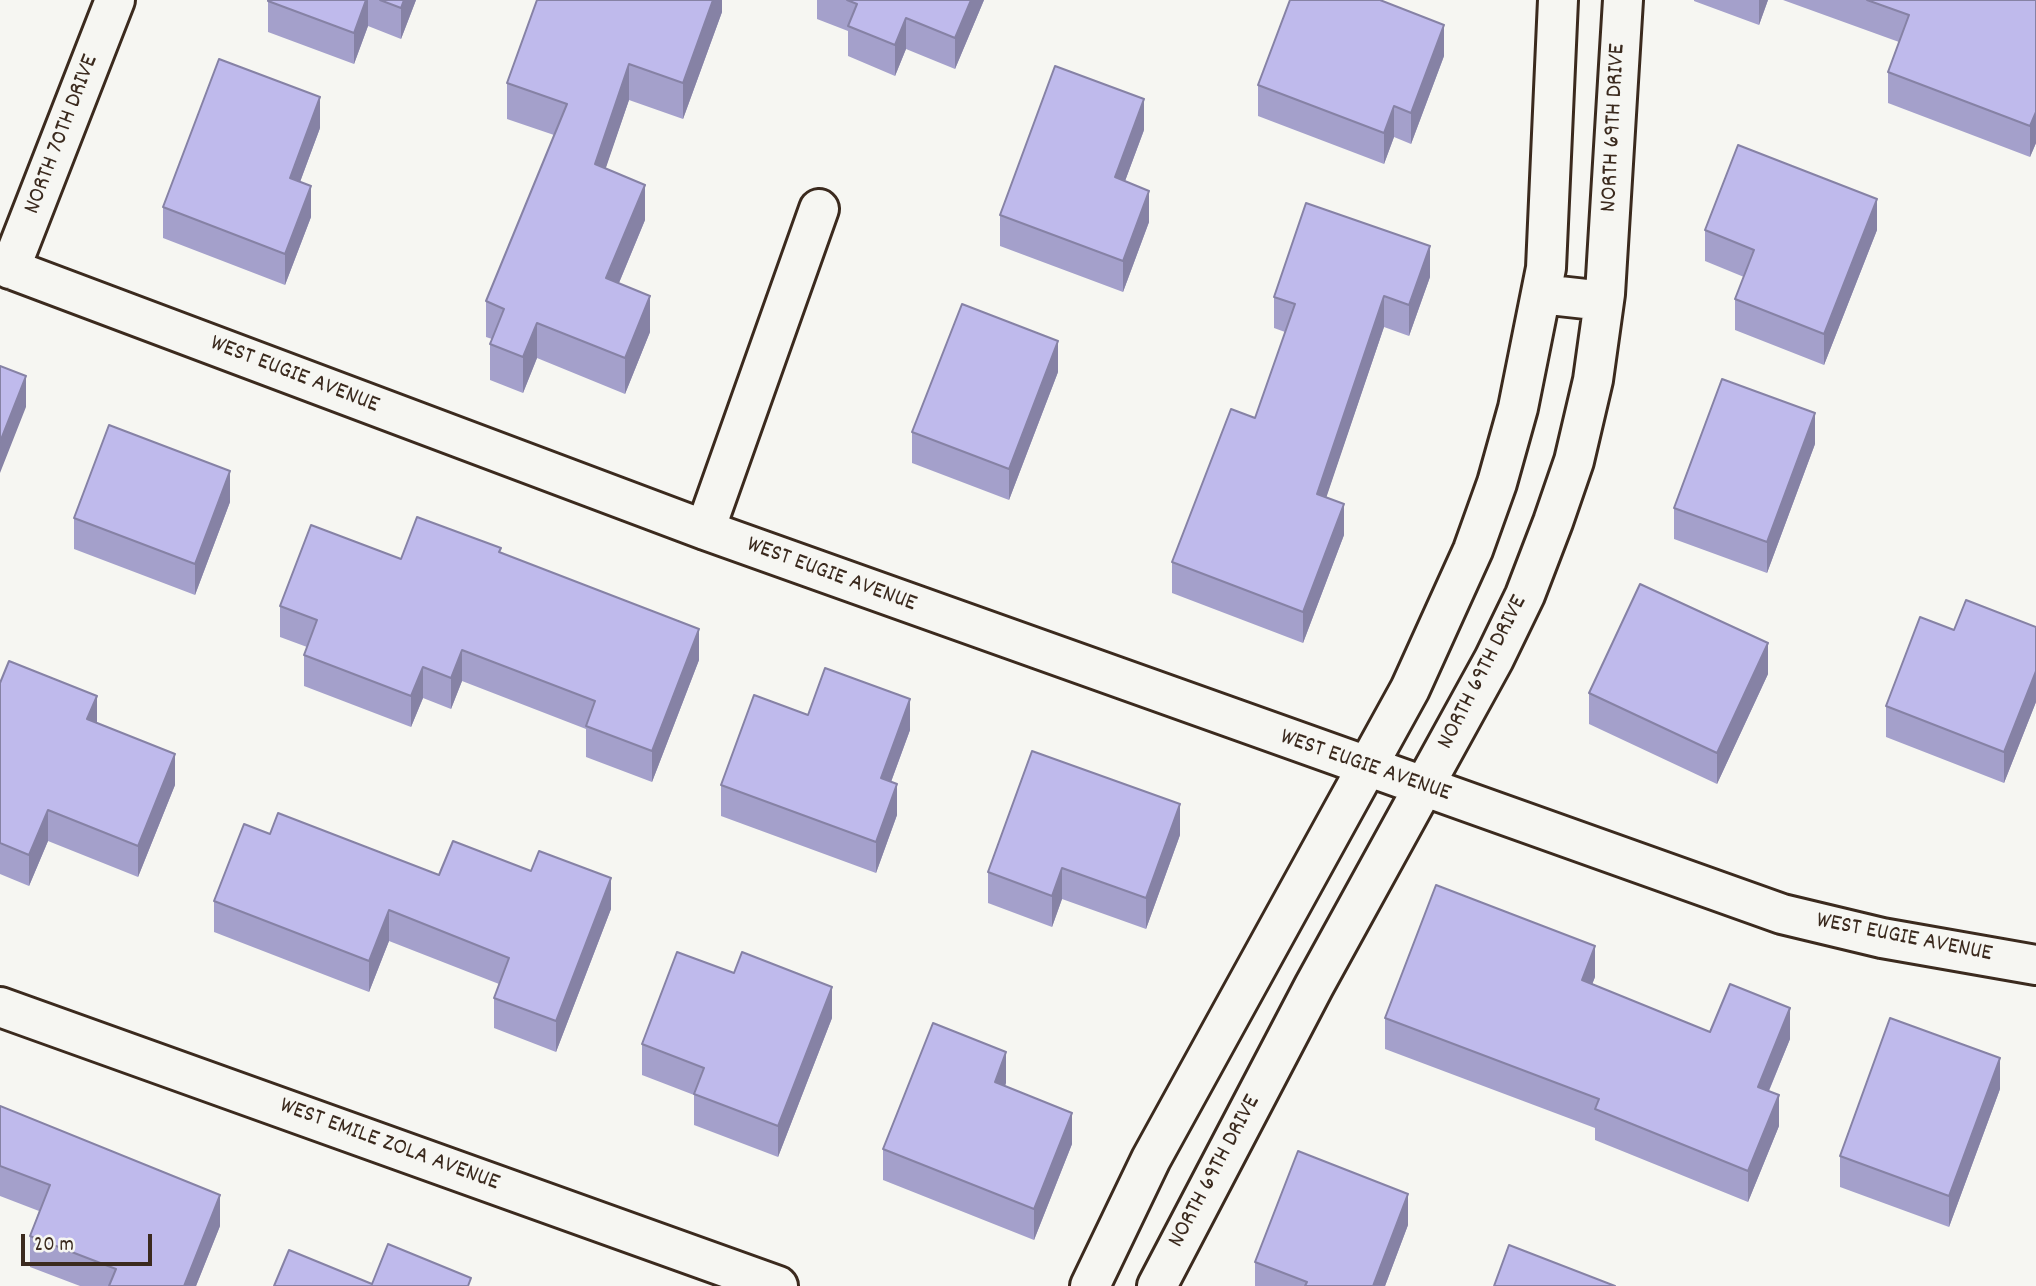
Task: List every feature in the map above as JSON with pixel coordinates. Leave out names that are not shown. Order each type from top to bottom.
[{"type":"street","name":"NORTH 70TH DRIVE","points":[[5,267],[115,0]]},
{"type":"street","points":[[1090,1286],[1151,1159],[1410,689],[1473,550],[1497,483],[1518,408],[1546,268],[1558,0]]},
{"type":"street","name":"NORTH 69TH DRIVE","points":[[1157,1286],[1375,872],[1425,788],[1525,595],[1553,522],[1574,461],[1593,380],[1604,300],[1623,0]]},
{"type":"street","points":[[705,530],[819,209]]},
{"type":"street","name":"WEST EUGIE AVENUE","points":[[5,267],[705,530],[1782,914],[1882,938],[2036,965]]},
{"type":"street","points":[[1541,294],[1604,300]]},
{"type":"street","name":"WEST EMILE ZOLA AVENUE","points":[[0,1007],[778,1286]]},
{"type":"building","points":[[268,0],[366,0],[354,33]]},
{"type":"building","points":[[380,0],[404,0],[401,8]]},
{"type":"building","points":[[537,0],[713,0],[683,83],[629,64],[595,164],[645,185],[606,278],[650,296],[625,358],[537,323],[523,357],[490,344],[504,309],[486,301],[567,104],[507,83]]},
{"type":"building","points":[[847,0],[971,0],[955,38],[906,18],[895,45],[848,26],[857,4]]},
{"type":"building","points":[[1290,0],[1380,0],[1444,25],[1411,113],[1394,106],[1384,133],[1258,85]]},
{"type":"building","points":[[1867,0],[2036,0],[2036,112],[2030,126],[1888,72],[1909,15]]},
{"type":"building","points":[[219,59],[320,97],[290,178],[311,186],[285,254],[163,207]]},
{"type":"building","points":[[1055,66],[1144,99],[1115,177],[1149,191],[1123,261],[1000,215]]},
{"type":"building","points":[[1738,145],[1877,199],[1824,334],[1735,299],[1754,250],[1705,230]]},
{"type":"building","points":[[1306,203],[1430,246],[1409,305],[1384,296],[1317,494],[1344,504],[1303,612],[1172,562],[1231,409],[1255,418],[1295,304],[1274,297]]},
{"type":"building","points":[[962,304],[1058,341],[1009,469],[912,432]]},
{"type":"building","points":[[0,366],[26,376],[0,442]]},
{"type":"building","points":[[1722,379],[1815,413],[1767,542],[1674,508]]},
{"type":"building","points":[[109,425],[230,471],[195,564],[74,518]]},
{"type":"building","points":[[417,517],[501,548],[499,552],[699,629],[652,751],[586,726],[595,701],[462,650],[451,678],[423,667],[411,696],[304,655],[317,620],[280,606],[311,525],[401,559]]},
{"type":"building","points":[[1640,584],[1768,643],[1717,753],[1589,693]]},
{"type":"building","points":[[1966,600],[2036,627],[2036,671],[2004,752],[1886,706],[1920,617],[1954,630]]},
{"type":"building","points":[[9,661],[97,696],[87,719],[175,754],[138,846],[48,810],[29,855],[0,843],[0,683]]},
{"type":"building","points":[[825,668],[910,699],[881,778],[897,784],[876,842],[721,785],[754,695],[808,715]]},
{"type":"building","points":[[1032,751],[1180,804],[1146,898],[1062,868],[1052,896],[988,872]]},
{"type":"building","points":[[278,813],[439,875],[453,841],[531,871],[539,851],[611,878],[556,1021],[494,998],[509,958],[389,910],[369,961],[214,901],[244,824],[270,834]]},
{"type":"building","points":[[1436,885],[1595,946],[1582,980],[1710,1032],[1730,984],[1790,1008],[1758,1087],[1779,1095],[1748,1171],[1595,1109],[1599,1099],[1385,1018]]},
{"type":"building","points":[[677,952],[734,973],[742,952],[832,987],[778,1126],[694,1094],[704,1068],[642,1044]]},
{"type":"building","points":[[1890,1018],[2000,1058],[1949,1196],[1840,1156]]},
{"type":"building","points":[[933,1023],[1006,1052],[995,1082],[1072,1113],[1034,1209],[883,1149]]},
{"type":"building","points":[[0,1106],[220,1195],[184,1286],[109,1286],[116,1269],[30,1236],[50,1185],[0,1166]]},
{"type":"building","points":[[1298,1151],[1408,1194],[1373,1286],[1305,1286],[1307,1282],[1255,1262]]},
{"type":"building","points":[[388,1244],[471,1278],[468,1286],[274,1286],[289,1250],[372,1284]]},
{"type":"building","points":[[1509,1245],[1615,1286],[1494,1286]]}]
